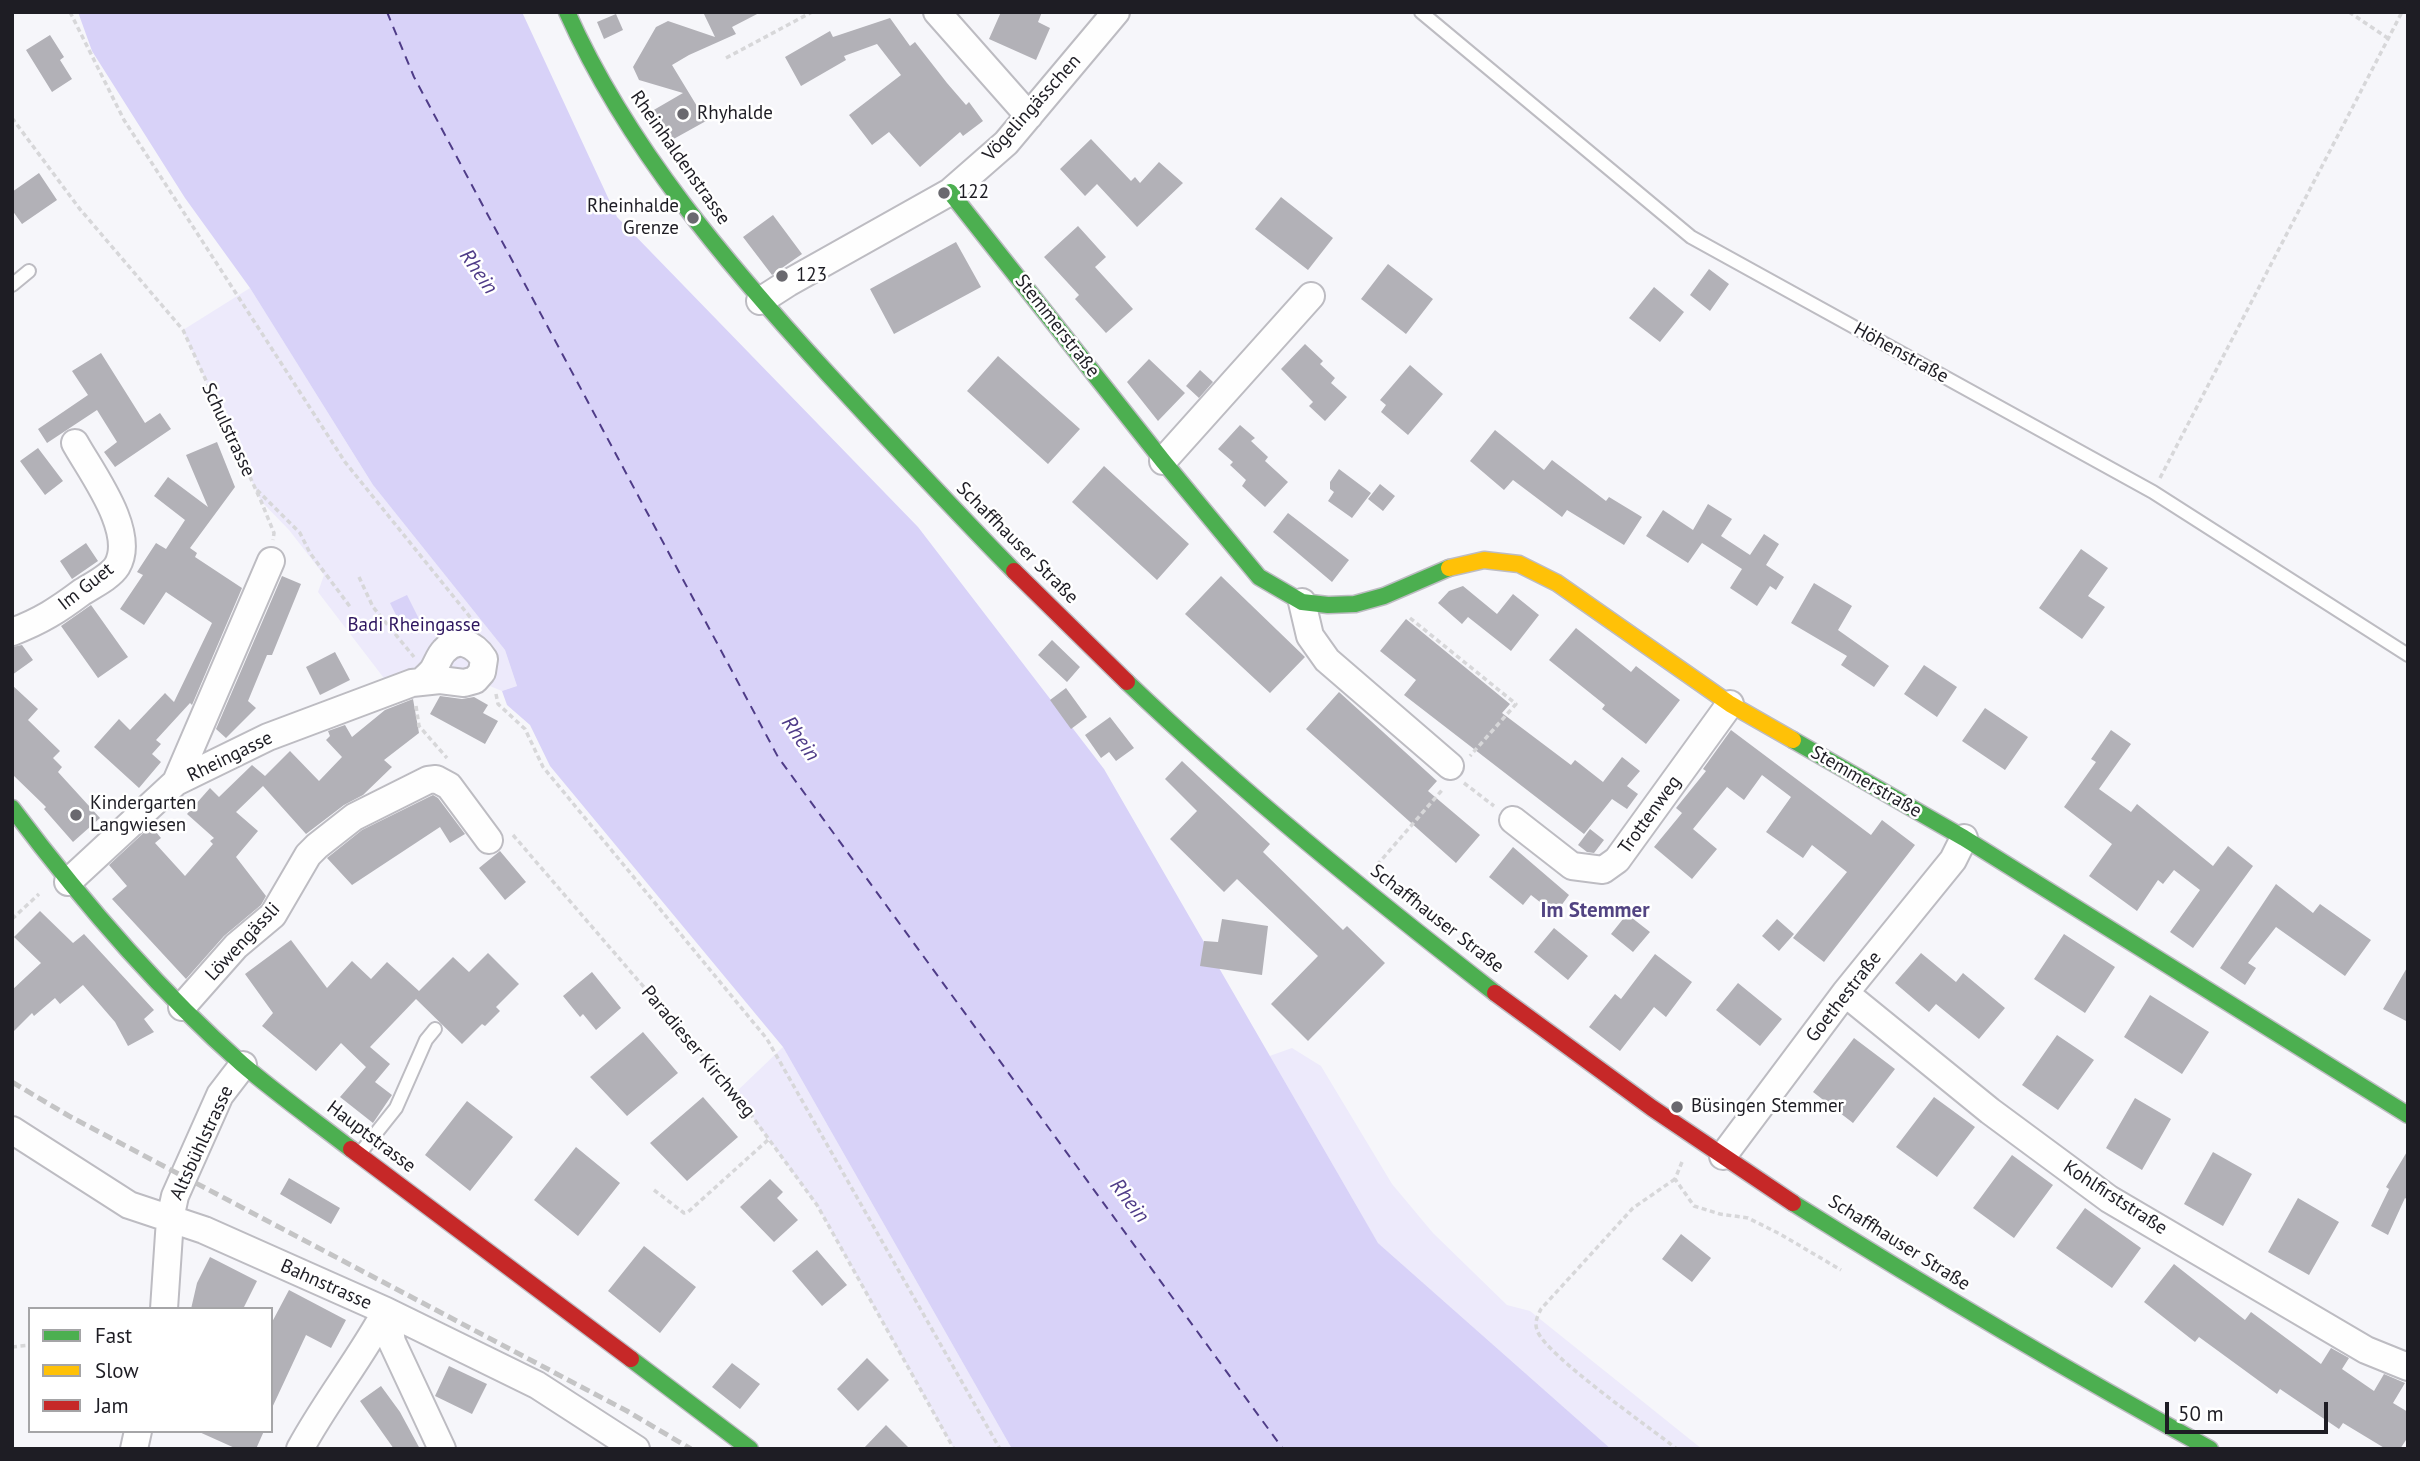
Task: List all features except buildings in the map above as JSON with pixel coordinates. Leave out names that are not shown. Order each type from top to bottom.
[{"type":"main road","name":"Rheinhaldenstrasse","points":[[567,12],[622,115],[659,173],[753,293]]},
{"type":"main road","name":"Stemmerstraße","points":[[950,192],[1163,461],[1259,577],[1302,602],[1355,604],[1384,596],[1453,566],[1484,560],[1519,564],[1558,583],[1730,704],[1964,838],[2408,1115]]},
{"type":"main road","name":"Schaffhauser Straße","points":[[753,293],[990,548],[1143,697],[1260,801],[1407,924],[1534,1022],[1723,1156],[2001,1332],[2210,1449]]},
{"type":"main road","name":"Hauptstrasse","points":[[12,808],[68,882],[132,955],[243,1065],[750,1449]]},
{"type":"street","points":[[937,12],[1029,116]]},
{"type":"street","name":"Vögelingässchen","points":[[753,293],[788,283],[950,192],[1006,142],[1116,12]]},
{"type":"street","points":[[1163,461],[1311,296]]},
{"type":"street","name":"Im Guet","points":[[12,632],[41,622],[111,572],[120,556],[122,547],[119,523],[75,443]]},
{"type":"street","points":[[176,782],[271,561]]},
{"type":"street","points":[[1302,602],[1310,636],[1327,660],[1457,774]]},
{"type":"street","name":"Rheingasse","points":[[68,882],[176,782],[268,737],[421,680]]},
{"type":"street","name":"Trottenweg","points":[[1513,820],[1572,866],[1603,870],[1617,860],[1730,704]]},
{"type":"street","name":"Löwengässli","points":[[182,1007],[236,946],[273,915],[308,855],[354,817],[428,780],[436,779],[449,786],[499,835]]},
{"type":"street","name":"Goethestraße","points":[[1723,1156],[1845,993],[1952,860],[1964,838]]},
{"type":"street","name":"Kohlfirststraße","points":[[1845,993],[1990,1111],[2109,1199],[2366,1350],[2408,1367]]},
{"type":"street","name":"Altsbühlstrasse","points":[[164,1307],[170,1219],[175,1196],[220,1095],[243,1065]]},
{"type":"street","name":"Bahnstrasse","points":[[12,1130],[129,1205],[204,1230],[386,1311],[537,1385],[636,1449]]},
{"type":"street","points":[[300,1449],[365,1349],[386,1311]]},
{"type":"street","points":[[386,1311],[392,1342],[442,1449]]},
{"type":"lane","name":"Höhenstraße","points":[[1421,12],[1691,237],[2153,492],[2408,654]]},
{"type":"lane","points":[[12,285],[29,271]]},
{"type":"lane","points":[[359,1155],[396,1108],[426,1040],[435,1029]]},
{"type":"path","points":[[70,12],[124,120],[345,462],[475,623]]},
{"type":"path","points":[[726,58],[812,12]]},
{"type":"path","points":[[2349,12],[2389,39]]},
{"type":"path","points":[[2153,492],[2402,12]]},
{"type":"path","name":"Schulstrasse","points":[[12,118],[79,208],[183,330],[274,533],[271,561]]},
{"type":"path","points":[[255,488],[300,533],[310,553],[351,608]]},
{"type":"path","points":[[359,577],[373,607],[421,680],[419,726],[455,768]]},
{"type":"path","points":[[493,683],[498,704],[525,729],[543,767],[767,1039],[1000,1449]]},
{"type":"path","points":[[1457,774],[1513,820]]},
{"type":"path","name":"Paradieser Kirchweg","points":[[499,835],[735,1093],[817,1205],[954,1449]]},
{"type":"path","points":[[12,919],[41,891]]},
{"type":"path","points":[[654,1190],[684,1213],[688,1212],[769,1139]]},
{"type":"path","points":[[1675,1180],[1633,1208],[1541,1309],[1536,1323],[1537,1331],[1544,1341],[1564,1360],[1677,1449]]},
{"type":"green space","name":"Badi Rheingasse","points":[[250,288],[373,485],[505,650],[517,686],[502,691],[475,680],[393,690],[318,592],[324,575],[289,530],[261,501],[183,330]]},
{"type":"green space","points":[[783,1047],[1012,1449],[954,1449],[817,1205],[735,1093]]},
{"type":"green space","points":[[1292,1048],[1321,1066],[1392,1184],[1433,1233],[1507,1305],[1530,1311],[1702,1449],[1611,1449],[1378,1243],[1264,1058]]},
{"type":"water","name":"Rhein","points":[[78,12],[522,12],[617,217],[918,527],[1104,769],[1378,1243],[1611,1449],[1012,1449],[783,1047],[550,766],[530,725],[507,705],[502,691],[517,686],[505,650],[373,485],[250,288],[185,198],[92,51]]},
{"type":"water","points":[[407,595],[420,621],[403,629],[390,603]]},
{"type":"ferry route","points":[[387,12],[414,77],[778,757],[1283,1449]]},
{"type":"railway","points":[[12,1082],[69,1116],[627,1411],[691,1449]]},
{"type":"traffic: fast","points":[[567,12],[592,62],[650,158],[718,248],[829,375],[1014,571]]},
{"type":"traffic: fast","points":[[950,192],[1163,461],[1259,577],[1302,602],[1355,604],[1384,596],[1449,568]]},
{"type":"traffic: fast","points":[[1127,682],[1216,764],[1307,842],[1495,993]]},
{"type":"traffic: fast","points":[[1793,740],[1964,838],[2408,1115]]},
{"type":"traffic: fast","points":[[12,808],[92,909],[179,1005],[242,1064],[351,1149]]},
{"type":"traffic: fast","points":[[1793,1203],[2000,1329],[2210,1449]]},
{"type":"traffic: fast","points":[[631,1359],[750,1449]]},
{"type":"traffic: slow","points":[[1449,568],[1484,560],[1519,564],[1557,583],[1730,704],[1793,740]]},
{"type":"traffic: jam","points":[[1014,571],[1127,682]]},
{"type":"traffic: jam","points":[[1495,993],[1652,1108],[1793,1203]]},
{"type":"traffic: jam","points":[[351,1149],[631,1359]]},
{"type":"place","name":"Rhyhalde","points":[[683,114]]},
{"type":"place","name":"122","points":[[944,193]]},
{"type":"place","name":"Rheinhalde Grenze","points":[[693,218]]},
{"type":"place","name":"123","points":[[782,276]]},
{"type":"place","name":"Kindergarten Langwiesen","points":[[76,815]]},
{"type":"place","name":"Büsingen Stemmer","points":[[1677,1107]]},
{"type":"district","name":"Im Stemmer","points":[[1595,911]]}]
